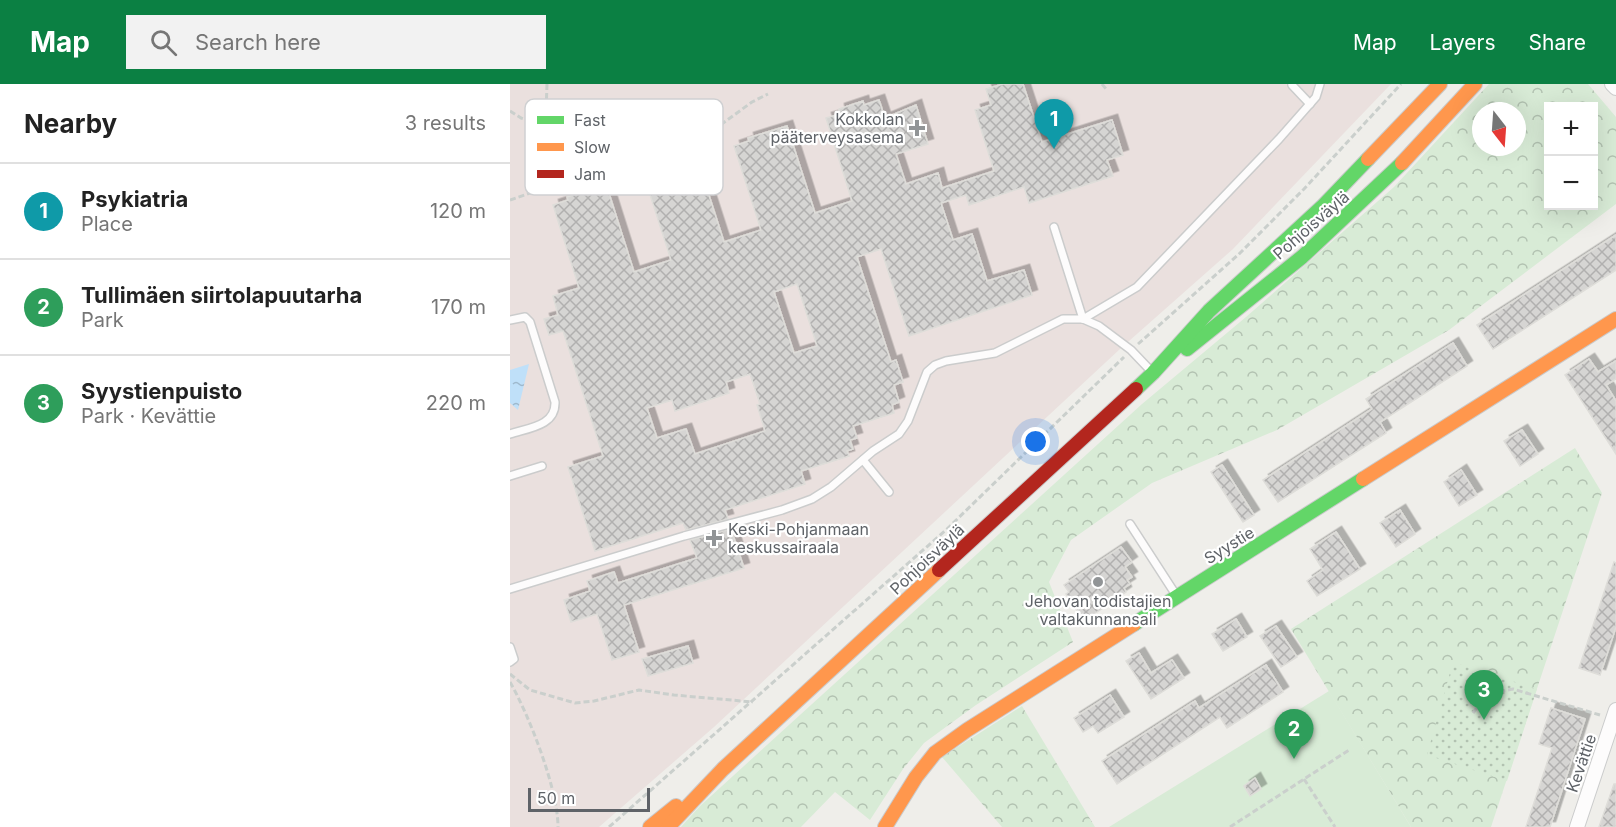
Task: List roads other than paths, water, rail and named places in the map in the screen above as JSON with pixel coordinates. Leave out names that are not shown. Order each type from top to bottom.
[{"type":"main road","name":"Pohjoisväylä","points":[[668,827],[723,769],[1153,373],[1209,311],[1322,207],[1440,84]]},
{"type":"main road","name":"Pohjoisväylä","points":[[1153,373],[1223,322],[1332,231],[1397,168],[1475,84]]},
{"type":"main road","name":"Syystie","points":[[885,827],[916,777],[935,753],[1009,702],[1616,319]]},
{"type":"main road","name":"Pohjoisväylä","points":[[650,827],[723,769]]},
{"type":"street","points":[[1612,84],[1616,88]]},
{"type":"street","name":"Kevättie","points":[[1577,827],[1614,715]]},
{"type":"lane","points":[[510,589],[684,536],[782,510],[822,493],[862,460],[899,434],[912,411],[927,372],[935,365],[995,353],[1063,319],[1083,318],[1137,287],[1310,104],[1316,97],[1320,84]]},
{"type":"lane","points":[[1292,85],[1310,104]]},
{"type":"lane","points":[[1054,227],[1083,318],[1099,326],[1131,350],[1153,373]]},
{"type":"lane","points":[[510,320],[525,317],[530,322],[555,402],[555,409],[547,421],[510,434]]},
{"type":"lane","points":[[862,460],[889,492]]},
{"type":"lane","points":[[510,476],[542,466]]},
{"type":"lane","points":[[1130,524],[1178,597]]},
{"type":"lane","points":[[510,647],[514,659],[510,662]]},
{"type":"water","points":[[529,364],[518,410],[510,403],[510,370]]},
{"type":"place","name":"Kokkolan pääterveysasema","points":[[917,128]]},
{"type":"place","name":"Psykiatria","points":[[1054,149]]},
{"type":"place","name":"Keski-Pohjanmaan keskussairaala","points":[[714,538]]},
{"type":"place","name":"Jehovan todistajien valtakunnansali","points":[[1098,582]]},
{"type":"place","name":"Syystienpuisto","points":[[1484,720]]},
{"type":"place","name":"Tullimäen siirtolapuutarha","points":[[1294,759]]}]
